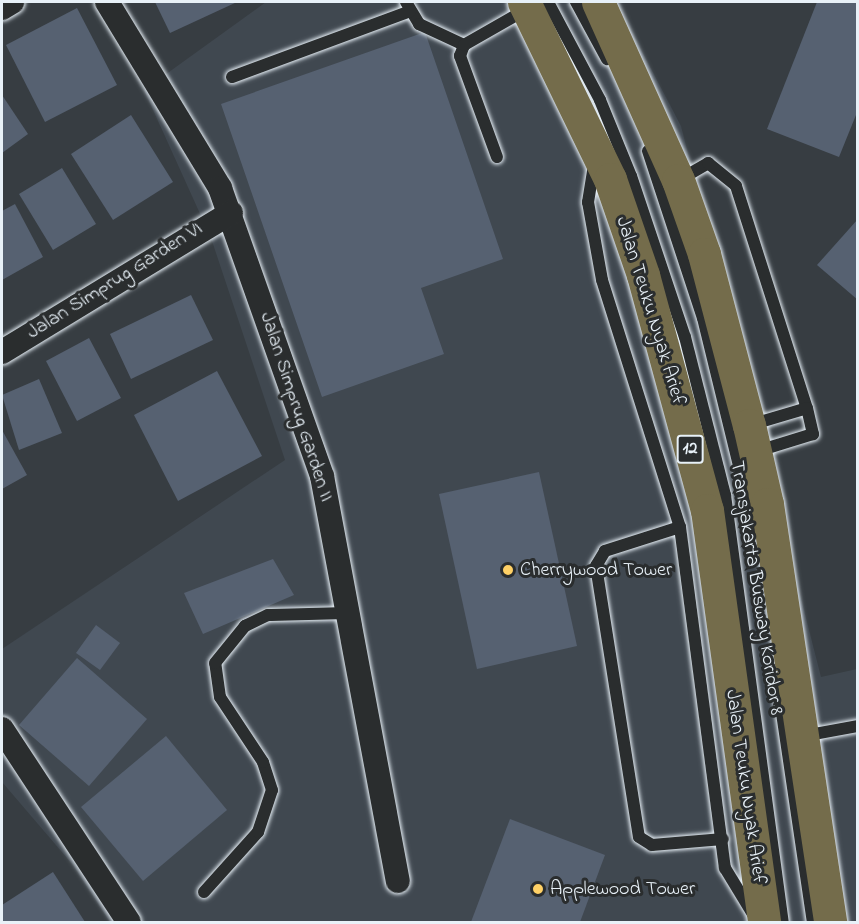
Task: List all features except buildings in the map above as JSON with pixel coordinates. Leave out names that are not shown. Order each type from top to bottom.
[{"type":"highway","points":[[598,2],[678,180],[704,255],[752,439],[767,504],[830,922]]},
{"type":"highway","name":"Jalan Teuku Nyak Arief","points":[[534,4],[599,150],[643,275],[707,510],[764,922]]},
{"type":"street","points":[[2,8],[12,2]]},
{"type":"street","name":"Jalan Simprug Garden II","points":[[107,2],[231,213],[322,476],[351,613],[398,881]]},
{"type":"street","name":"Jalan Simprug Garden VI","points":[[2,352],[231,213]]},
{"type":"street","points":[[2,729],[129,922]]},
{"type":"lane","points":[[576,2],[615,78]]},
{"type":"lane","points":[[232,77],[408,6],[433,34],[464,45],[534,4]]},
{"type":"lane","name":"Transjakarta Busway Koridor 8","points":[[534,4],[600,100],[631,176],[685,337],[725,495],[783,922]]},
{"type":"lane","points":[[464,45],[461,67],[497,157]]},
{"type":"lane","name":"Transjakarta Busway Koridor 8","points":[[642,138],[703,318],[759,552],[766,603]]},
{"type":"lane","points":[[599,150],[588,190],[602,280],[680,527],[730,882],[759,922]]},
{"type":"lane","points":[[678,180],[708,163],[718,167],[736,186],[749,217],[807,408],[813,434],[752,439]]},
{"type":"lane","points":[[752,439],[807,408]]},
{"type":"lane","points":[[680,527],[663,530],[605,551],[596,566],[639,837],[652,845],[695,844],[723,839]]},
{"type":"lane","points":[[204,892],[258,832],[272,790],[263,762],[220,697],[215,663],[245,626],[268,615],[351,613]]},
{"type":"lane","name":"Transjakarta Busway Koridor 8","points":[[776,673],[813,922]]},
{"type":"lane","points":[[802,736],[858,726]]},
{"type":"shaded area","points":[[266,2],[616,2],[681,126],[821,677],[857,669],[857,922],[110,922],[73,865],[2,782],[2,649],[285,460],[211,238],[144,90]]},
{"type":"place","name":"Cherrywood Tower","points":[[508,570]]},
{"type":"place","name":"Applewood Tower","points":[[538,889]]}]
